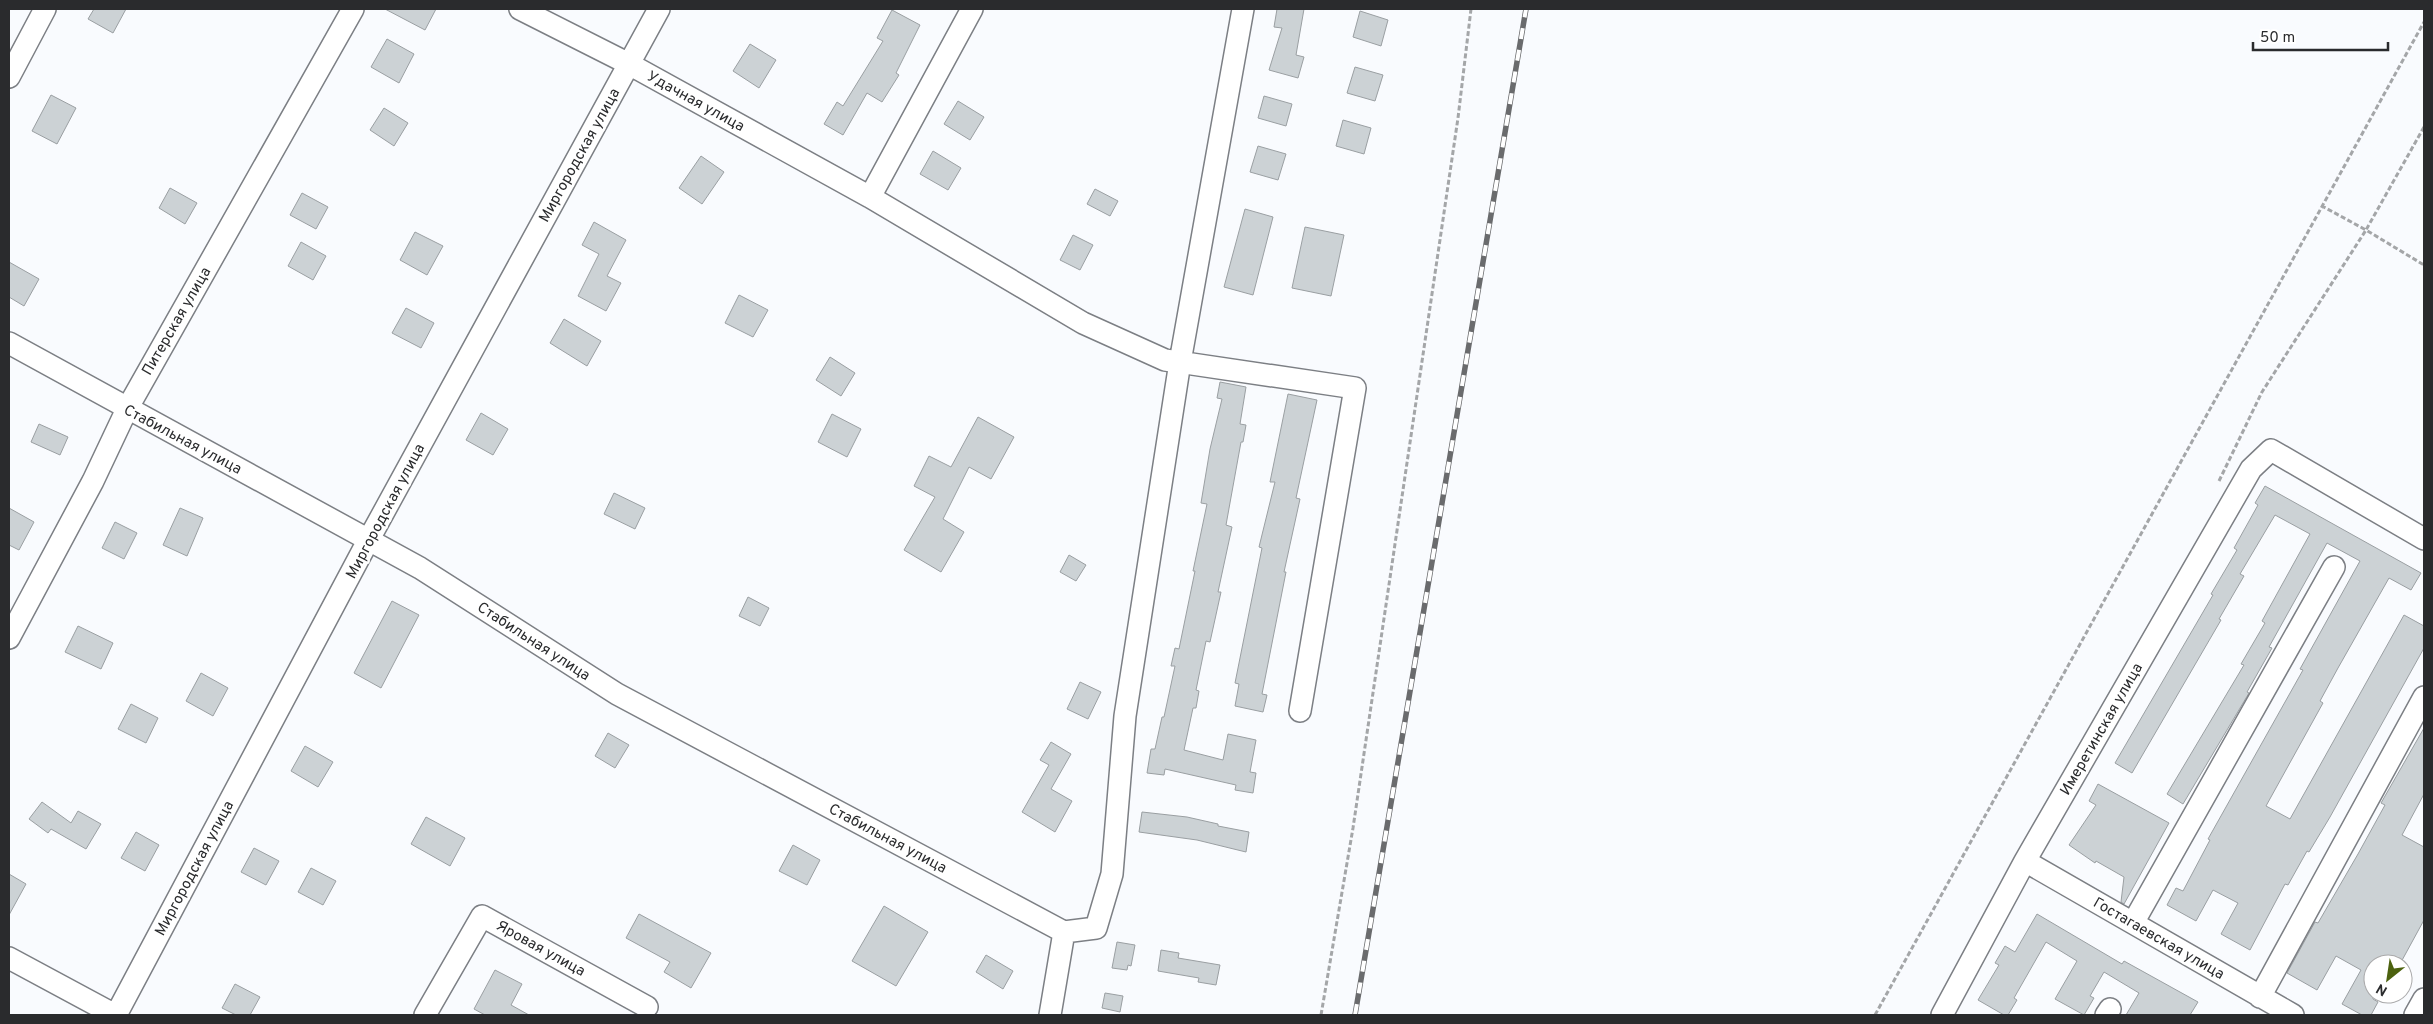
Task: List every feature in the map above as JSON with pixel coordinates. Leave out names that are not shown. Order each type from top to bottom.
[{"type":"street","points":[[9,77],[45,9]]},
{"type":"street","name":"Питерская улица","points":[[9,638],[93,482],[127,409],[353,9]]},
{"type":"street","name":"Удачная улица","points":[[520,9],[629,64],[870,197],[1083,324],[1165,360],[1355,388],[1300,711]]},
{"type":"street","name":"Миргородская улица","points":[[116,1015],[369,539],[659,9]]},
{"type":"street","points":[[870,197],[972,9]]},
{"type":"street","points":[[1050,1015],[1064,932],[1096,928],[1112,874],[1124,716],[1180,362],[1243,9]]},
{"type":"street","name":"Стабильная улица","points":[[9,343],[420,568],[617,694],[1064,932]]},
{"type":"street","name":"Имеретинская улица","points":[[1942,1015],[2025,861],[2251,469],[2271,450],[2424,539]]},
{"type":"street","points":[[2133,923],[2334,568]]},
{"type":"street","points":[[2260,997],[2424,697]]},
{"type":"street","name":"Гостагаевская улица","points":[[2025,861],[2293,1015]]},
{"type":"street","name":"Яровая улица","points":[[425,1015],[482,916],[647,1007]]},
{"type":"street","points":[[9,958],[116,1015]]},
{"type":"street","points":[[2415,1015],[2424,999]]},
{"type":"path","points":[[1320,1015],[1353,828],[1458,118],[1470,9]]},
{"type":"path","points":[[1875,1015],[2424,22]]},
{"type":"path","points":[[2366,230],[2424,127]]},
{"type":"path","points":[[2322,206],[2424,265]]},
{"type":"building","points":[[94,9],[126,9],[113,33],[88,19]]},
{"type":"building","points":[[385,9],[436,9],[425,30]]},
{"type":"building","points":[[1277,9],[1304,9],[1296,55],[1304,57],[1298,78],[1269,70],[1282,28],[1274,27]]},
{"type":"building","points":[[892,10],[920,25],[896,73],[899,75],[882,102],[867,93],[843,135],[824,124],[837,102],[843,106],[883,41],[877,38]]},
{"type":"building","points":[[1360,11],[1388,20],[1381,46],[1353,37]]},
{"type":"building","points":[[387,39],[414,54],[399,83],[371,67]]},
{"type":"building","points":[[750,44],[776,60],[759,88],[733,71]]},
{"type":"building","points":[[1355,67],[1383,75],[1375,101],[1347,93]]},
{"type":"building","points":[[51,95],[76,108],[57,144],[32,131]]},
{"type":"building","points":[[1264,96],[1292,104],[1286,126],[1258,118]]},
{"type":"building","points":[[958,101],[984,117],[970,140],[944,124]]},
{"type":"building","points":[[384,108],[408,123],[394,146],[370,130]]},
{"type":"building","points":[[1343,120],[1371,128],[1364,154],[1336,146]]},
{"type":"building","points":[[1258,146],[1286,154],[1278,180],[1250,172]]},
{"type":"building","points":[[933,151],[961,168],[948,190],[920,174]]},
{"type":"building","points":[[701,156],[724,172],[702,204],[679,188]]},
{"type":"building","points":[[170,188],[197,203],[185,224],[159,208]]},
{"type":"building","points":[[1095,189],[1118,201],[1110,216],[1087,204]]},
{"type":"building","points":[[302,193],[328,207],[316,229],[290,215]]},
{"type":"building","points":[[1245,209],[1273,217],[1253,295],[1224,287]]},
{"type":"building","points":[[594,222],[626,240],[607,276],[621,283],[606,311],[578,296],[599,254],[582,245]]},
{"type":"building","points":[[1305,227],[1344,235],[1331,296],[1292,288]]},
{"type":"building","points":[[415,232],[443,246],[427,275],[400,260]]},
{"type":"building","points":[[1073,235],[1093,245],[1080,270],[1060,260]]},
{"type":"building","points":[[301,242],[326,256],[313,280],[288,266]]},
{"type":"building","points":[[9,262],[39,279],[24,306],[9,297]]},
{"type":"building","points":[[739,295],[768,310],[753,337],[725,323]]},
{"type":"building","points":[[406,308],[434,323],[421,348],[392,333]]},
{"type":"building","points":[[564,319],[601,341],[587,366],[550,343]]},
{"type":"building","points":[[830,357],[855,373],[841,396],[816,380]]},
{"type":"building","points":[[1220,382],[1246,387],[1240,424],[1246,425],[1243,442],[1241,442],[1226,525],[1232,527],[1218,592],[1221,592],[1210,642],[1206,641],[1196,690],[1199,691],[1196,708],[1193,708],[1184,750],[1223,760],[1228,734],[1256,740],[1250,772],[1256,773],[1253,793],[1235,790],[1236,785],[1165,769],[1164,775],[1147,773],[1151,749],[1155,749],[1162,717],[1164,717],[1175,666],[1171,666],[1175,648],[1179,649],[1195,571],[1193,571],[1207,504],[1201,503],[1210,449],[1222,399],[1217,398]]},
{"type":"building","points":[[1288,394],[1317,400],[1296,498],[1300,499],[1284,572],[1286,572],[1262,694],[1267,695],[1263,712],[1235,706],[1239,684],[1235,683],[1262,548],[1259,547],[1275,482],[1270,482]]},
{"type":"building","points":[[481,413],[508,429],[493,455],[466,440]]},
{"type":"building","points":[[832,414],[861,429],[847,457],[818,442]]},
{"type":"building","points":[[978,417],[1014,437],[991,479],[969,467],[943,519],[964,532],[941,572],[904,550],[935,497],[914,486],[929,456],[951,467]]},
{"type":"building","points":[[39,424],[68,437],[60,455],[31,442]]},
{"type":"building","points":[[2265,486],[2421,573],[2411,590],[2389,578],[2320,701],[2323,703],[2266,806],[2290,819],[2404,615],[2424,626],[2424,648],[2330,817],[2309,852],[2307,851],[2288,885],[2285,884],[2250,950],[2221,934],[2238,903],[2213,890],[2196,921],[2167,905],[2176,888],[2183,891],[2210,840],[2208,839],[2303,670],[2300,669],[2360,561],[2327,543],[2269,647],[2272,648],[2247,692],[2249,693],[2183,804],[2167,794],[2244,665],[2241,664],[2265,623],[2262,621],[2310,534],[2275,515],[2240,574],[2244,576],[2219,619],[2221,620],[2132,773],[2115,763],[2213,595],[2211,594],[2237,550],[2234,548],[2258,505],[2255,503]]},
{"type":"building","points":[[614,493],[645,508],[635,529],[604,514]]},
{"type":"building","points":[[9,508],[34,522],[19,550],[9,545]]},
{"type":"building","points":[[180,508],[203,518],[187,556],[163,545]]},
{"type":"building","points":[[115,522],[137,533],[124,559],[102,548]]},
{"type":"building","points":[[1069,555],[1086,565],[1076,581],[1060,572]]},
{"type":"building","points":[[748,597],[769,608],[760,626],[739,616]]},
{"type":"building","points":[[392,601],[419,615],[381,688],[354,673]]},
{"type":"building","points":[[78,626],[113,643],[101,669],[65,652]]},
{"type":"building","points":[[201,673],[228,688],[213,716],[186,701]]},
{"type":"building","points":[[1080,682],[1101,692],[1088,719],[1067,709]]},
{"type":"building","points":[[131,704],[158,718],[146,743],[118,729]]},
{"type":"building","points":[[2424,728],[2424,794],[2402,835],[2424,847],[2424,920],[2405,954],[2363,954],[2363,1004],[2377,1004],[2371,1015],[2362,1015],[2342,1004],[2361,970],[2336,956],[2317,990],[2287,973],[2315,922],[2318,923],[2358,854],[2385,805],[2381,803]]},
{"type":"building","points":[[608,733],[629,745],[615,768],[595,756]]},
{"type":"building","points":[[1051,742],[1071,754],[1051,789],[1072,801],[1055,832],[1022,812],[1049,765],[1040,760]]},
{"type":"building","points":[[305,746],[333,762],[318,787],[291,771]]},
{"type":"building","points":[[2098,784],[2169,823],[2124,904],[2121,902],[2124,877],[2096,861],[2095,863],[2069,845],[2096,805],[2089,801]]},
{"type":"building","points":[[42,802],[71,823],[78,811],[101,824],[86,849],[51,829],[48,833],[29,819]]},
{"type":"building","points":[[1142,812],[1187,817],[1249,832],[1246,852],[1197,840],[1139,832]]},
{"type":"building","points":[[426,817],[465,838],[450,866],[411,844]]},
{"type":"building","points":[[136,832],[159,845],[145,871],[121,858]]},
{"type":"building","points":[[793,845],[820,860],[807,885],[779,871]]},
{"type":"building","points":[[254,848],[279,861],[266,885],[241,872]]},
{"type":"building","points":[[311,868],[336,881],[323,905],[298,892]]},
{"type":"building","points":[[9,874],[26,884],[9,915]]},
{"type":"building","points":[[884,906],[928,932],[896,986],[852,961]]},
{"type":"building","points":[[639,914],[711,953],[691,988],[664,972],[670,962],[626,938]]},
{"type":"building","points":[[2037,914],[2122,964],[2124,961],[2198,1002],[2190,1015],[2126,1015],[2139,993],[2104,972],[2090,996],[2094,998],[2084,1015],[2055,999],[2077,961],[2046,942],[2014,998],[2017,1000],[2008,1015],[2004,1015],[1978,1000],[1999,965],[1995,963],[2005,946],[2015,952]]},
{"type":"building","points":[[1117,942],[1135,945],[1131,966],[1128,965],[1127,970],[1112,968]]},
{"type":"building","points":[[1161,950],[1179,953],[1178,958],[1220,965],[1216,985],[1198,982],[1199,978],[1158,971]]},
{"type":"building","points":[[986,955],[1013,971],[1003,989],[976,972]]},
{"type":"building","points":[[495,970],[522,984],[511,1005],[529,1015],[485,1015],[474,1009]]},
{"type":"building","points":[[235,984],[260,997],[250,1015],[236,1015],[222,1008]]},
{"type":"building","points":[[1105,993],[1123,996],[1120,1012],[1102,1008]]},
{"type":"railway","points":[[1355,1015],[1526,9]]}]
